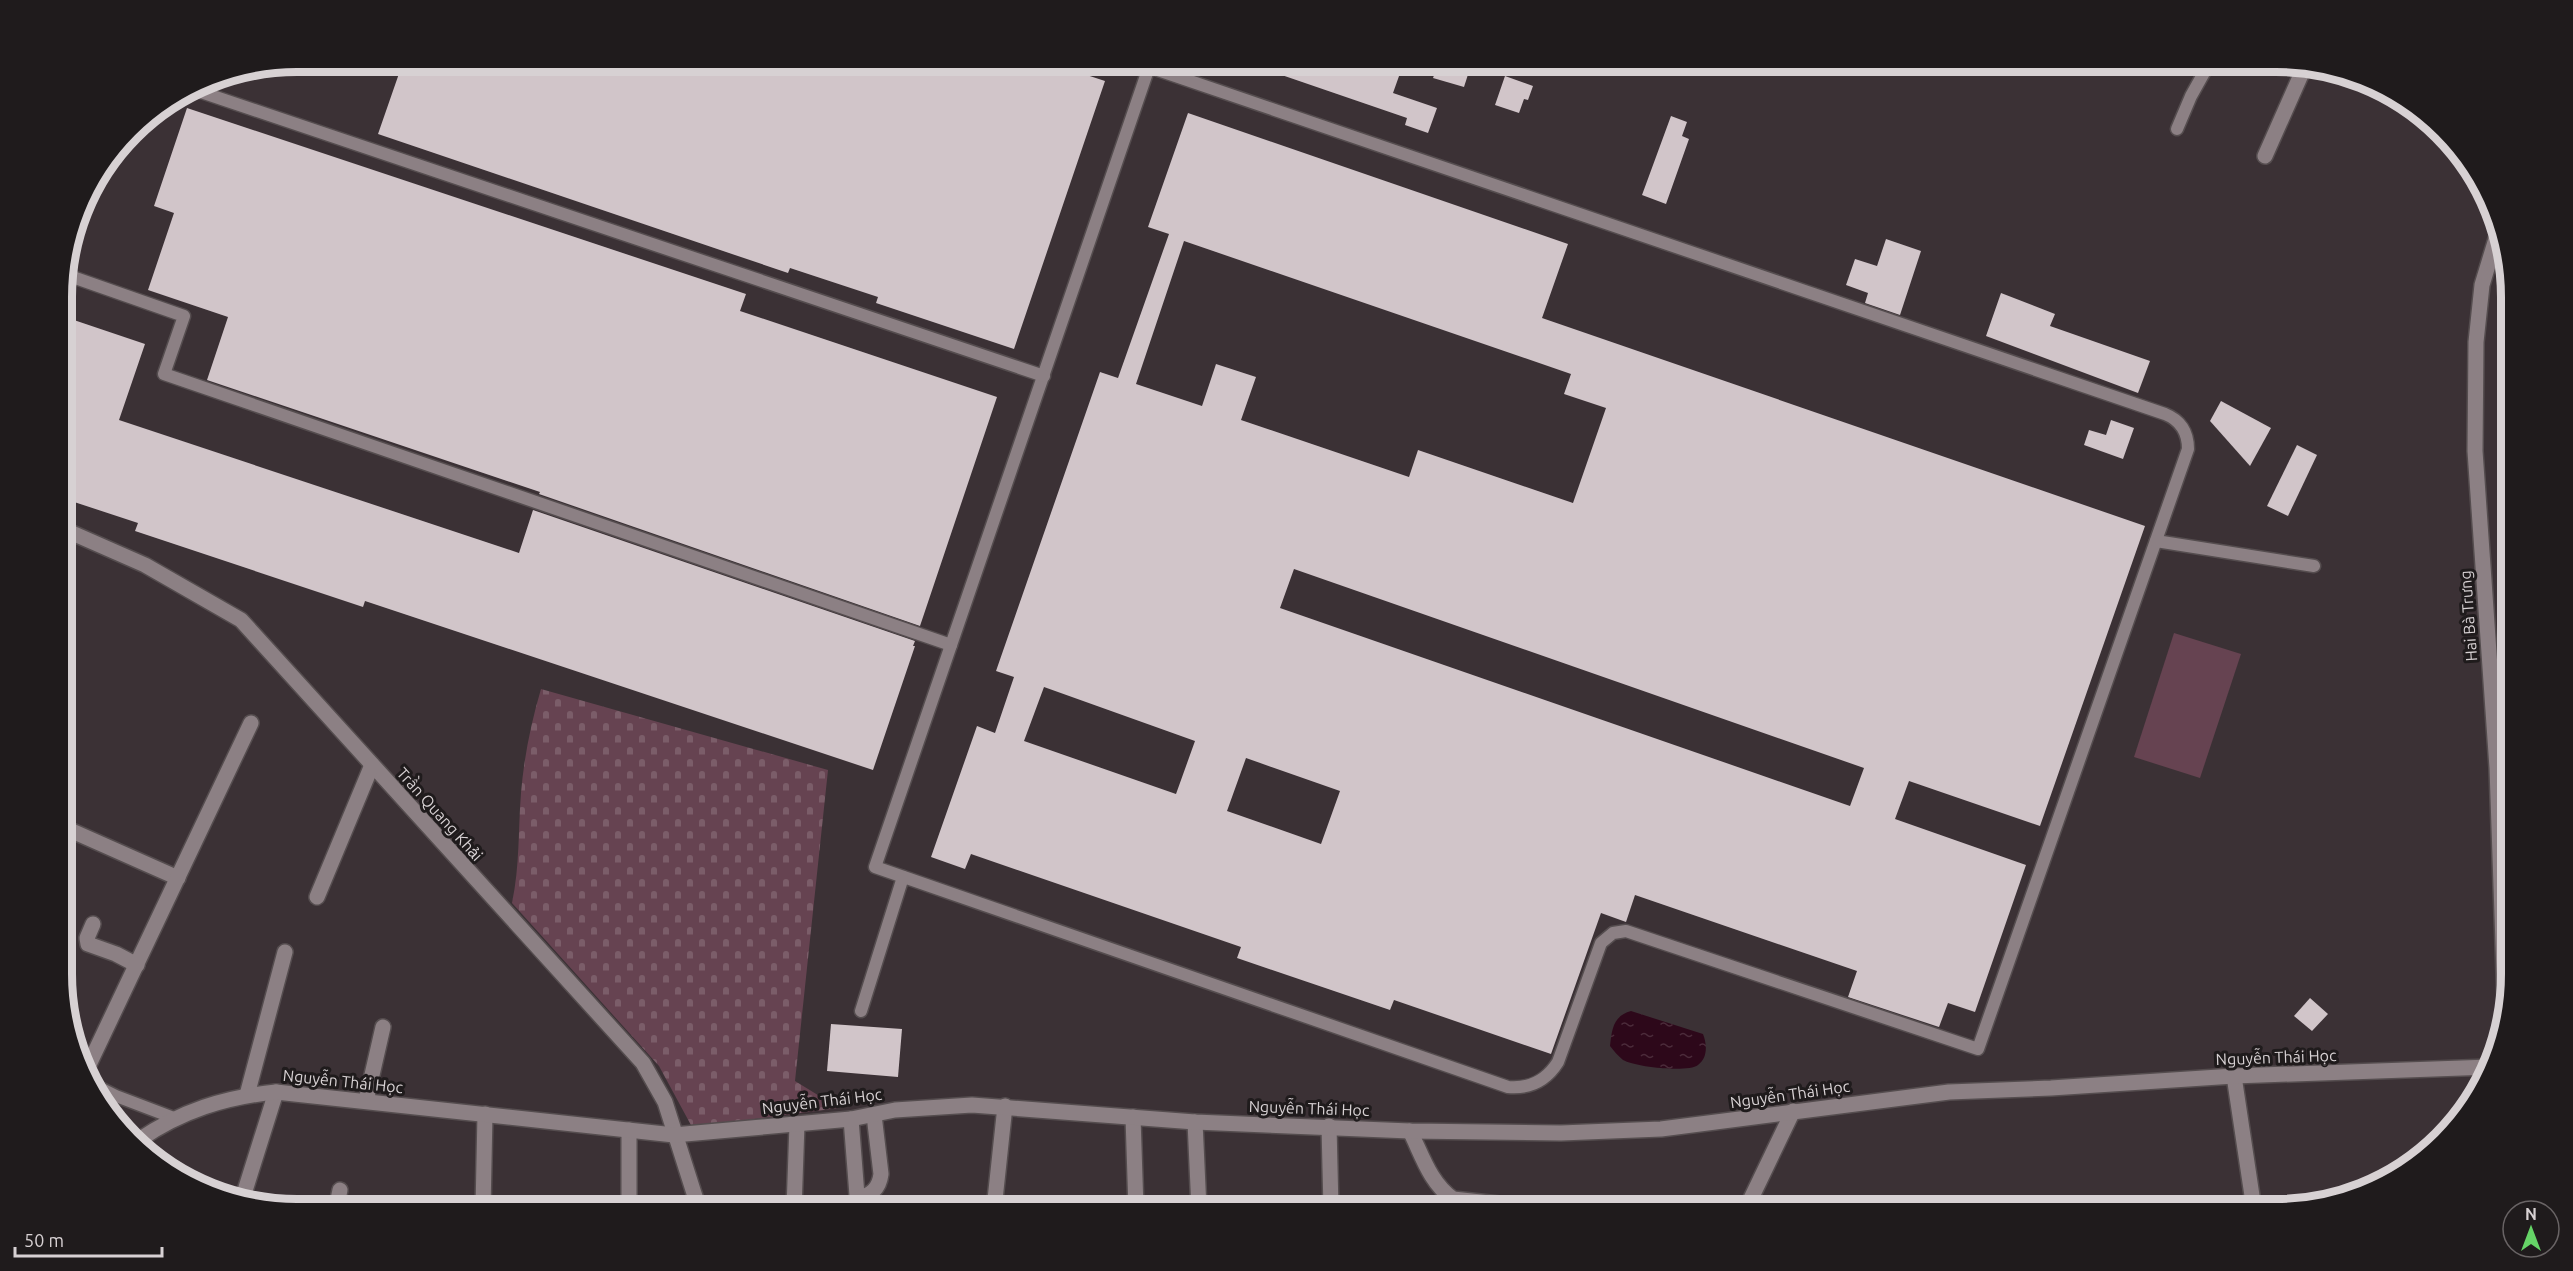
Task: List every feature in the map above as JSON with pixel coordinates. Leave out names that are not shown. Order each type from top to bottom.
[{"type":"street","points":[[2265,156],[2302,74]]},
{"type":"street","name":"Hai Bà Trưng","points":[[2494,244],[2482,285],[2476,342],[2475,451],[2501,734]]},
{"type":"street","name":"Trần Quang Khải","points":[[72,532],[145,565],[241,620],[643,1063],[664,1102],[696,1199]]},
{"type":"street","points":[[90,1062],[251,723]]},
{"type":"street","points":[[317,897],[372,765]]},
{"type":"street","points":[[72,831],[178,878]]},
{"type":"street","points":[[93,924],[87,938],[88,944],[116,954],[137,965]]},
{"type":"street","points":[[247,1095],[285,952]]},
{"type":"street","points":[[366,1101],[383,1027]]},
{"type":"street","name":"Nguyễn Thái Học","points":[[143,1138],[174,1118],[212,1103],[247,1095],[276,1092],[674,1135],[852,1119],[895,1110],[972,1105],[1195,1122],[1410,1131],[1612,1133],[1661,1129],[1949,1092],[2234,1076],[2481,1067]]},
{"type":"street","points":[[2234,1076],[2252,1199]]},
{"type":"street","points":[[244,1193],[276,1092]]},
{"type":"street","points":[[995,1199],[1005,1106]]},
{"type":"street","points":[[1751,1199],[1793,1111]]},
{"type":"street","points":[[483,1199],[485,1114]]},
{"type":"street","points":[[864,1199],[880,1183],[874,1115]]},
{"type":"street","points":[[1133,1117],[1136,1199]]},
{"type":"street","points":[[852,1119],[857,1199]]},
{"type":"street","points":[[1195,1122],[1199,1199]]},
{"type":"street","points":[[794,1199],[797,1124]]},
{"type":"street","points":[[1329,1126],[1331,1199]]},
{"type":"street","points":[[629,1130],[630,1199]]},
{"type":"street","points":[[1410,1131],[1435,1183],[1453,1199]]},
{"type":"street","points":[[338,1199],[340,1190]]},
{"type":"lane","points":[[1147,72],[875,867],[1508,1087],[1517,1088],[1534,1084],[1552,1071],[1558,1062],[1601,943],[1613,933],[1626,931],[1978,1049],[2188,449],[2184,428],[2172,417],[1173,72]]},
{"type":"lane","points":[[2177,129],[2204,72]]},
{"type":"lane","points":[[203,93],[1044,376]]},
{"type":"lane","points":[[73,277],[184,316],[164,374],[951,645]]},
{"type":"lane","points":[[2156,541],[2314,566]]},
{"type":"lane","points":[[861,1011],[903,877]]},
{"type":"lane","points":[[105,1090],[174,1118]]},
{"type":"green space","points":[[2174,633],[2241,654],[2200,778],[2134,757]]},
{"type":"green space","points":[[541,689],[828,770],[795,1081],[839,1108],[692,1127],[659,1066],[512,903],[518,862],[524,766]]},
{"type":"water","points":[[1631,1011],[1703,1034],[1706,1051],[1704,1059],[1698,1065],[1684,1069],[1638,1065],[1623,1060],[1610,1046],[1614,1024],[1620,1016]]},
{"type":"building","points":[[400,72],[1078,72],[1105,81],[1014,349],[876,303],[878,297],[790,268],[788,273],[378,134]]},
{"type":"building","points":[[1273,72],[1400,72],[1393,93],[1437,108],[1428,133],[1405,125],[1407,118]]},
{"type":"building","points":[[1435,72],[1469,72],[1464,87],[1433,78]]},
{"type":"building","points":[[1505,76],[1533,86],[1528,100],[1524,99],[1519,113],[1495,105]]},
{"type":"building","points":[[187,108],[746,294],[740,311],[997,397],[920,626],[539,494],[540,492],[207,380],[228,317],[148,290],[174,213],[154,206]]},
{"type":"building","points":[[1188,113],[1568,244],[1542,318],[2145,526],[2040,826],[1909,781],[1895,819],[2026,865],[1975,1012],[1948,1003],[1939,1027],[1848,997],[1857,971],[1635,895],[1626,922],[1601,913],[1551,1054],[1394,1000],[1390,1010],[1237,958],[1241,947],[971,854],[965,869],[931,857],[977,726],[995,733],[1014,677],[996,671],[1100,372],[1118,378],[1169,234],[1148,227]],"holes":[[[1184,241],[1571,374],[1564,394],[1606,408],[1573,503],[1418,450],[1409,477],[1241,420],[1256,377],[1216,364],[1202,406],[1136,384]],[[1294,569],[1864,768],[1850,806],[1280,608]],[[1044,687],[1195,741],[1176,794],[1024,741]],[[1246,758],[1340,791],[1321,844],[1227,811]]]},
{"type":"building","points":[[1671,116],[1687,122],[1682,136],[1689,139],[1666,204],[1642,195]]},
{"type":"building","points":[[1886,239],[1921,251],[1900,315],[1865,303],[1868,293],[1846,285],[1855,259],[1877,266]]},
{"type":"building","points":[[2001,293],[2055,314],[2050,326],[2150,361],[2138,393],[1986,336]]},
{"type":"building","points":[[72,319],[145,344],[119,420],[519,553],[533,510],[915,641],[913,646],[915,646],[873,770],[365,601],[363,607],[135,531],[138,523],[72,501]]},
{"type":"building","points":[[2221,401],[2271,428],[2250,466],[2210,421]]},
{"type":"building","points":[[2111,420],[2134,428],[2123,459],[2084,445],[2089,430],[2106,435]]},
{"type":"building","points":[[2297,445],[2317,455],[2288,516],[2267,506]]},
{"type":"building","points":[[2310,998],[2328,1014],[2312,1031],[2294,1016]]},
{"type":"building","points":[[831,1024],[902,1029],[898,1077],[827,1071]]}]
